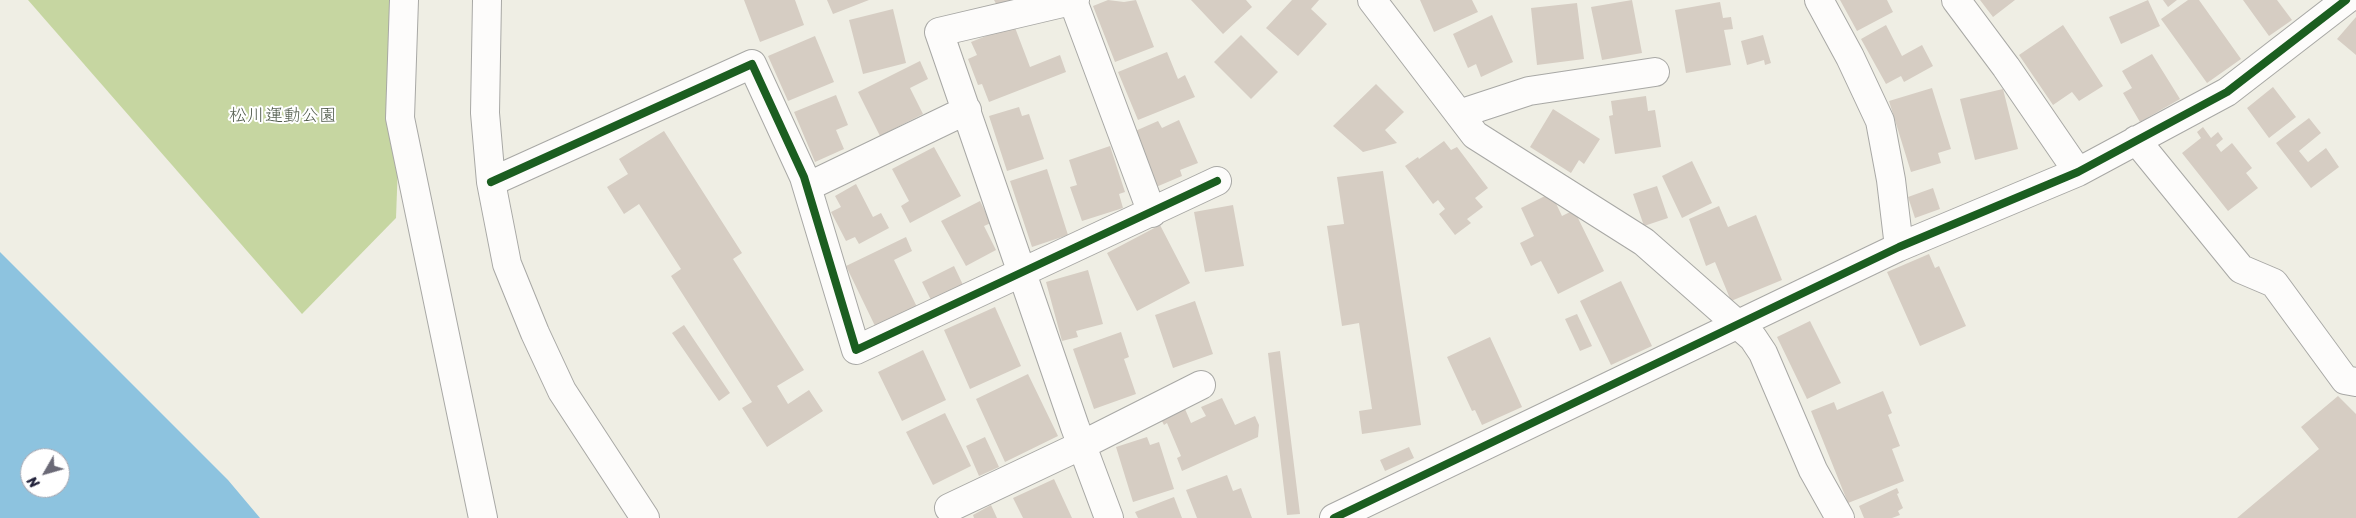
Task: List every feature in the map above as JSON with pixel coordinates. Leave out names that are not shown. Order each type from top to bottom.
[{"type":"street","points":[[404,0],[400,118],[483,518]]},
{"type":"street","points":[[488,0],[485,112],[491,182],[507,264],[534,333],[562,391],[645,518]]},
{"type":"street","points":[[1109,518],[939,32],[1074,0],[1152,213]]},
{"type":"street","points":[[1372,0],[1474,135],[1644,242],[1753,338],[1762,353],[1813,470],[1840,518]]},
{"type":"street","points":[[1819,0],[1850,57],[1880,121],[1891,180],[1899,247]]},
{"type":"street","points":[[1956,0],[2006,67],[2078,172]]},
{"type":"street","points":[[1334,518],[1428,471],[1738,326],[1899,247],[2078,172],[2227,92],[2346,0]]},
{"type":"street","points":[[491,182],[752,64],[808,187],[856,350],[1023,274],[1217,182]]},
{"type":"street","points":[[1459,114],[1529,91],[1655,72]]},
{"type":"street","points":[[808,187],[967,110]]},
{"type":"street","points":[[2136,140],[2241,269],[2274,283],[2345,380],[2356,382]]},
{"type":"street","points":[[949,508],[1082,445],[1201,385]]},
{"type":"green space","name":"松川運動公園","points":[[28,0],[404,0],[396,218],[302,314]]},
{"type":"water","points":[[0,252],[228,480],[260,518],[0,518]]},
{"type":"building","points":[[744,0],[795,0],[804,25],[760,42]]},
{"type":"building","points":[[827,0],[869,0],[833,14]]},
{"type":"building","points":[[994,0],[1032,0],[1002,15]]},
{"type":"building","points":[[1108,0],[1124,2],[1136,0],[1154,47],[1115,62],[1093,6]]},
{"type":"building","points":[[1191,0],[1246,0],[1252,7],[1223,34]]},
{"type":"building","points":[[1292,0],[1319,0],[1311,9],[1327,24],[1298,56],[1266,28]]},
{"type":"building","points":[[1420,0],[1472,0],[1478,12],[1434,32]]},
{"type":"building","points":[[1632,0],[1642,53],[1602,60],[1591,7]]},
{"type":"building","points":[[1840,0],[1887,0],[1893,12],[1857,31]]},
{"type":"building","points":[[1980,0],[2015,0],[1993,17]]},
{"type":"building","points":[[2148,0],[2160,26],[2121,44],[2109,17]]},
{"type":"building","points":[[2163,0],[2177,0],[2168,7]]},
{"type":"building","points":[[2188,0],[2199,0],[2241,59],[2207,83],[2161,19]]},
{"type":"building","points":[[2243,0],[2277,0],[2292,20],[2269,36]]},
{"type":"building","points":[[1720,2],[1723,18],[1731,17],[1733,29],[1724,30],[1731,65],[1686,73],[1675,10]]},
{"type":"building","points":[[1577,3],[1584,59],[1537,65],[1531,8]]},
{"type":"building","points":[[893,9],[906,63],[863,74],[849,20]]},
{"type":"building","points":[[1492,15],[1513,62],[1481,77],[1476,64],[1468,68],[1453,34]]},
{"type":"building","points":[[2356,17],[2356,55],[2337,39]]},
{"type":"building","points":[[1014,25],[1030,67],[1060,55],[1066,72],[989,102],[982,84],[978,85],[968,59],[977,55],[971,42]]},
{"type":"building","points":[[1886,25],[1902,56],[1922,45],[1933,66],[1904,82],[1901,76],[1886,84],[1861,39]]},
{"type":"building","points":[[2063,25],[2103,86],[2079,101],[2072,92],[2053,105],[2019,55]]},
{"type":"building","points":[[1241,35],[1278,72],[1251,99],[1214,62]]},
{"type":"building","points":[[1763,35],[1771,63],[1765,65],[1764,60],[1747,65],[1741,41]]},
{"type":"building","points":[[815,36],[834,82],[788,101],[768,56]]},
{"type":"building","points":[[1167,52],[1178,79],[1185,75],[1195,97],[1138,120],[1118,72]]},
{"type":"building","points":[[2152,54],[2180,99],[2140,122],[2123,93],[2132,88],[2122,71]]},
{"type":"building","points":[[920,61],[928,79],[910,88],[923,114],[880,136],[858,92]]},
{"type":"building","points":[[1376,84],[1404,112],[1385,130],[1397,143],[1363,152],[1333,126]]},
{"type":"building","points":[[2273,87],[2296,117],[2269,138],[2247,108]]},
{"type":"building","points":[[1932,88],[1951,149],[1938,153],[1941,163],[1911,172],[1889,101]]},
{"type":"building","points":[[2003,89],[2018,149],[1975,160],[1960,99]]},
{"type":"building","points":[[836,95],[848,125],[836,130],[844,149],[815,162],[794,112]]},
{"type":"building","points":[[1646,96],[1648,111],[1655,110],[1661,147],[1615,154],[1609,116],[1613,115],[1611,101]]},
{"type":"building","points":[[1019,107],[1022,116],[1029,114],[1044,159],[1007,171],[989,116]]},
{"type":"building","points":[[1553,109],[1600,139],[1584,164],[1579,160],[1571,173],[1530,147]]},
{"type":"building","points":[[2309,118],[2321,133],[2299,151],[2308,162],[2326,148],[2339,167],[2311,188],[2276,143]]},
{"type":"building","points":[[1179,120],[1198,163],[1180,170],[1182,176],[1156,187],[1133,132],[1158,121],[1162,128]]},
{"type":"building","points":[[2203,127],[2211,138],[2218,132],[2223,139],[2216,145],[2221,152],[2232,143],[2252,168],[2246,173],[2258,188],[2228,211],[2182,153],[2201,138],[2197,132]]},
{"type":"building","points":[[664,131],[742,253],[733,259],[804,370],[777,386],[788,404],[809,390],[823,411],[767,447],[742,408],[752,402],[671,276],[681,269],[639,204],[624,214],[607,187],[628,174],[619,159]]},
{"type":"building","points":[[1444,141],[1451,150],[1457,147],[1488,188],[1475,198],[1483,207],[1467,219],[1471,223],[1455,235],[1439,214],[1445,209],[1438,200],[1433,204],[1405,166],[1418,157],[1419,159]]},
{"type":"building","points":[[1110,146],[1125,192],[1119,194],[1123,208],[1082,221],[1070,187],[1077,185],[1069,160]]},
{"type":"building","points":[[934,147],[961,196],[910,223],[901,206],[909,201],[892,169]]},
{"type":"building","points":[[1692,161],[1712,203],[1682,218],[1662,176]]},
{"type":"building","points":[[1047,169],[1068,235],[1032,247],[1010,181]]},
{"type":"building","points":[[1383,171],[1421,425],[1362,434],[1359,411],[1372,409],[1359,323],[1342,326],[1327,226],[1344,224],[1337,177]]},
{"type":"building","points":[[856,184],[873,217],[881,213],[889,228],[859,244],[855,237],[846,241],[831,212],[841,207],[835,196]]},
{"type":"building","points":[[1657,186],[1668,218],[1644,226],[1633,194]]},
{"type":"building","points":[[1933,188],[1940,209],[1915,218],[1908,197]]},
{"type":"building","points":[[1551,193],[1562,216],[1574,210],[1604,271],[1558,294],[1541,261],[1531,266],[1520,243],[1534,236],[1521,208]]},
{"type":"building","points":[[980,201],[991,223],[984,226],[996,250],[966,266],[941,221]]},
{"type":"building","points":[[1233,205],[1244,266],[1205,272],[1194,212]]},
{"type":"building","points":[[1719,206],[1728,227],[1756,215],[1782,280],[1731,301],[1715,262],[1706,266],[1689,219]]},
{"type":"building","points":[[1160,225],[1190,283],[1137,311],[1107,253]]},
{"type":"building","points":[[906,237],[912,251],[894,260],[917,307],[876,328],[846,266]]},
{"type":"building","points":[[1929,254],[1935,268],[1939,266],[1966,326],[1920,346],[1887,272]]},
{"type":"building","points":[[954,266],[964,287],[932,302],[922,282]]},
{"type":"building","points":[[1088,270],[1103,324],[1076,331],[1078,337],[1062,341],[1046,282]]},
{"type":"building","points":[[1621,281],[1652,346],[1611,365],[1580,301]]},
{"type":"building","points":[[1195,301],[1213,354],[1173,368],[1155,315]]},
{"type":"building","points":[[995,307],[1021,366],[970,389],[944,330]]},
{"type":"building","points":[[1577,314],[1592,346],[1580,351],[1565,319]]},
{"type":"building","points":[[1810,321],[1841,383],[1807,399],[1777,337]]},
{"type":"building","points":[[684,325],[730,393],[719,401],[672,333]]},
{"type":"building","points":[[1121,332],[1129,357],[1124,359],[1136,394],[1094,409],[1073,349]]},
{"type":"building","points":[[1490,337],[1522,407],[1482,425],[1475,410],[1472,411],[1447,357]]},
{"type":"building","points":[[923,350],[946,400],[902,421],[878,372]]},
{"type":"building","points":[[1280,351],[1300,514],[1287,515],[1268,353]]},
{"type":"building","points":[[1028,374],[1058,436],[1005,462],[976,399]]},
{"type":"building","points":[[1883,391],[1892,413],[1888,415],[1900,446],[1892,449],[1904,481],[1848,503],[1811,411],[1834,402],[1837,410]]},
{"type":"building","points":[[2338,396],[2356,414],[2356,518],[2237,518],[2319,449],[2301,427]]},
{"type":"building","points":[[1222,398],[1235,425],[1255,416],[1259,425],[1258,437],[1182,471],[1177,458],[1181,456],[1167,423],[1164,425],[1161,419],[1185,409],[1191,423],[1206,416],[1201,407]]},
{"type":"building","points":[[945,413],[971,466],[933,485],[906,432]]},
{"type":"building","points":[[985,437],[999,467],[979,476],[966,446]]},
{"type":"building","points":[[1147,437],[1150,445],[1159,442],[1174,489],[1133,502],[1116,447]]},
{"type":"building","points":[[1409,447],[1414,458],[1385,471],[1380,460]]},
{"type":"building","points":[[1227,475],[1233,491],[1241,488],[1252,518],[1197,518],[1186,490]]},
{"type":"building","points":[[1054,479],[1072,518],[1023,518],[1013,498]]},
{"type":"building","points":[[1897,488],[1899,493],[1897,494],[1903,508],[1898,511],[1900,515],[1892,518],[1864,518],[1859,506]]},
{"type":"building","points":[[1174,497],[1182,518],[1138,518],[1135,512]]},
{"type":"building","points":[[991,505],[997,518],[974,518],[973,515]]},
{"type":"cycle path","points":[[1334,518],[1899,247],[2078,172],[2227,92],[2346,0]]},
{"type":"cycle path","points":[[491,182],[752,64],[804,177],[856,350],[1217,181]]}]
